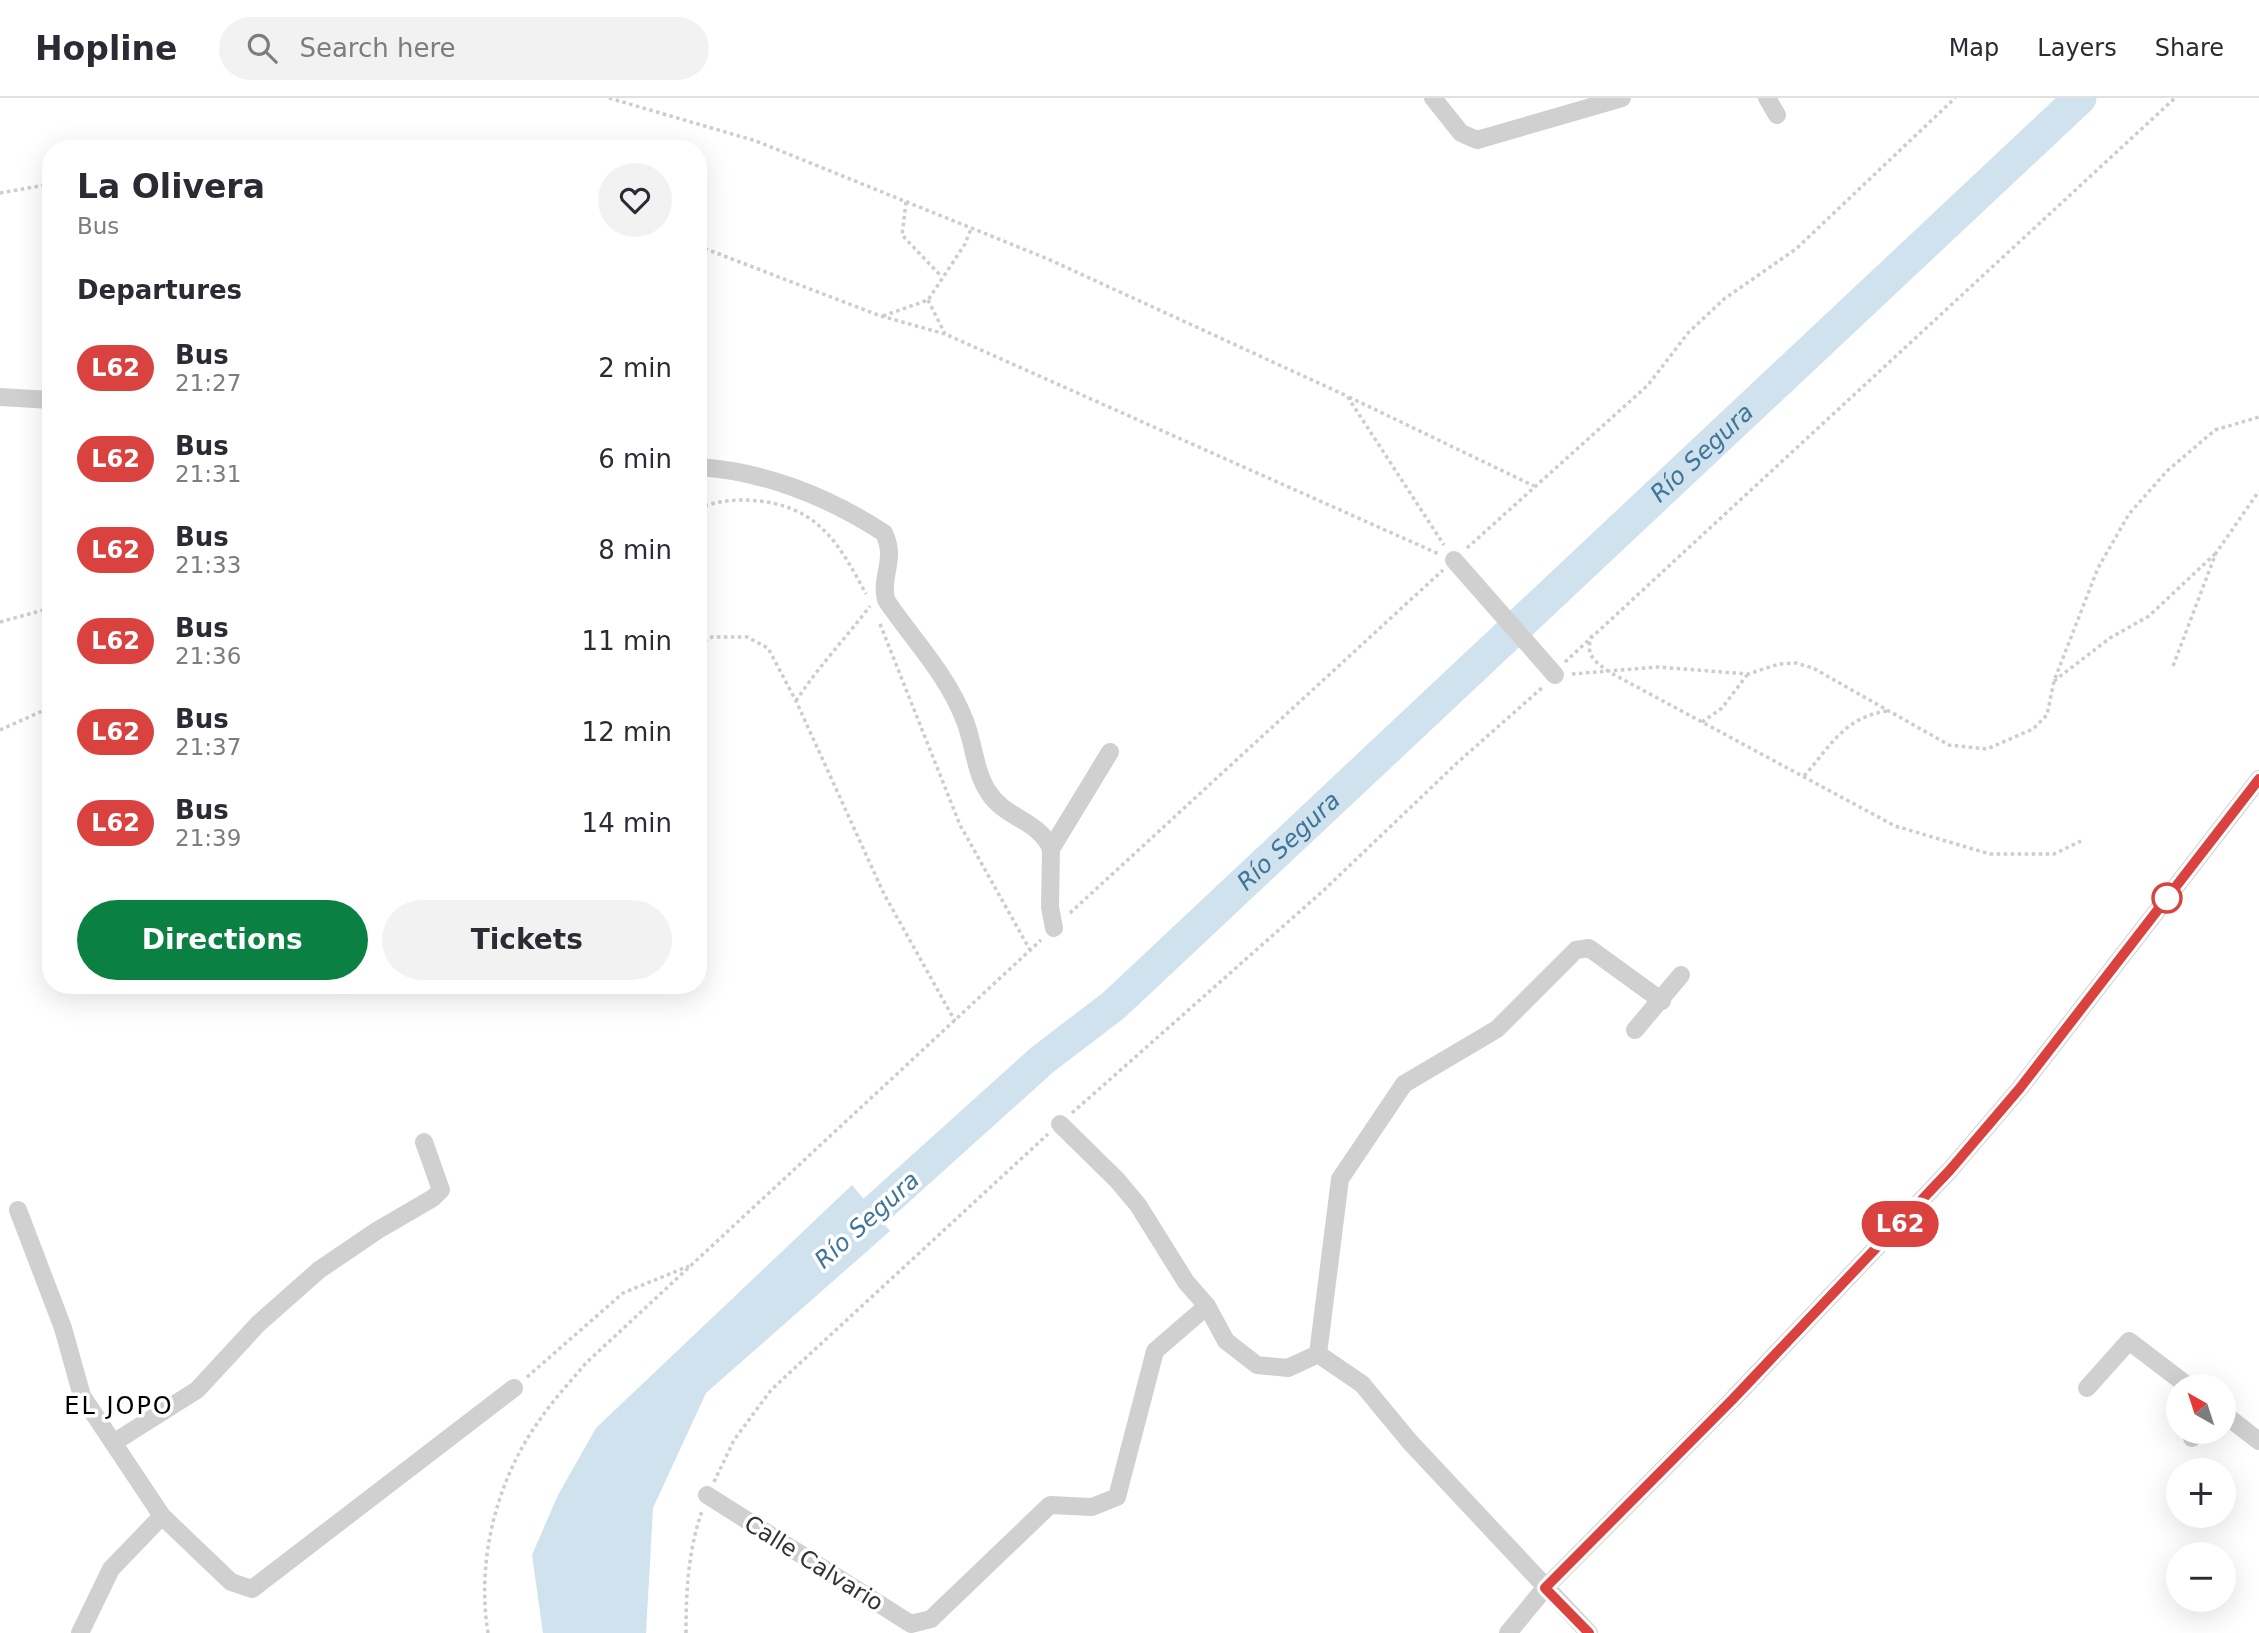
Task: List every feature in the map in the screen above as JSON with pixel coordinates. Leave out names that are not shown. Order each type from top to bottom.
[{"type":"street","points":[[1433,98],[1461,133],[1477,140],[1622,98]]},
{"type":"street","points":[[1767,98],[1777,115]]},
{"type":"street","points":[[0,397],[42,399]]},
{"type":"street","points":[[707,468],[726,469],[788,485],[884,533],[890,545],[891,558],[878,597],[886,600],[923,646],[955,700],[988,793],[1010,813],[1040,830],[1052,849]]},
{"type":"street","points":[[1454,560],[1555,675]]},
{"type":"street","points":[[1055,928],[1050,908],[1052,849],[1110,752]]},
{"type":"street","points":[[1508,1633],[1545,1588],[1732,1400],[1950,1170],[2020,1088],[2259,779]]},
{"type":"street","points":[[1318,1354],[1340,1179],[1404,1084],[1497,1029],[1576,950],[1589,948],[1662,1001]]},
{"type":"street","points":[[1635,1030],[1662,1001],[1681,975]]},
{"type":"street","points":[[1060,1124],[1131,1197],[1186,1282],[1206,1306],[1226,1341],[1256,1365],[1288,1368],[1318,1354]]},
{"type":"street","points":[[113,1443],[197,1390],[258,1324],[319,1270],[433,1198],[441,1190],[424,1142]]},
{"type":"street","points":[[18,1210],[63,1328],[82,1396],[162,1516],[231,1582],[252,1589],[514,1388]]},
{"type":"street","name":"Calle Calvario","points":[[707,1495],[911,1624],[931,1619],[1050,1505],[1092,1507],[1117,1497],[1155,1351],[1206,1306]]},
{"type":"street","points":[[2087,1388],[2129,1340],[2173,1374]]},
{"type":"street","points":[[1318,1354],[1362,1384],[1410,1442],[1589,1633]]},
{"type":"street","points":[[2236,1423],[2259,1441]]},
{"type":"street","points":[[80,1633],[111,1569],[162,1516]]},
{"type":"path","points":[[610,98],[756,141],[1060,264],[1348,396],[1534,486]]},
{"type":"path","points":[[488,1633],[484,1606],[485,1560],[495,1515],[512,1471],[540,1419],[586,1363],[1534,486],[1648,385],[1688,332],[1715,308],[1796,249],[1955,98]]},
{"type":"path","points":[[686,1633],[692,1539],[707,1495],[734,1440],[771,1390],[1060,1124],[1324,890],[1457,762],[1555,675],[1593,633],[2175,98]]},
{"type":"path","points":[[0,193],[42,186]]},
{"type":"path","points":[[906,202],[902,234],[941,276]]},
{"type":"path","points":[[881,316],[928,300],[941,276],[965,244],[971,229]]},
{"type":"path","points":[[707,249],[881,316],[945,334],[1454,560]]},
{"type":"path","points":[[928,300],[945,334]]},
{"type":"path","points":[[1348,396],[1454,560]]},
{"type":"path","points":[[1555,675],[1611,673],[1658,667],[1748,674],[1779,664],[1796,663],[1813,668],[1949,744],[1987,749],[2033,729],[2047,715],[2053,681],[2098,568],[2129,514],[2167,471],[2215,430],[2259,417]]},
{"type":"path","points":[[2053,681],[2110,638],[2149,616],[2216,553],[2259,491]]},
{"type":"path","points":[[707,505],[723,501],[759,501],[776,504],[815,522],[834,541],[878,597],[960,825],[1030,951]]},
{"type":"path","points":[[2173,666],[2216,553]]},
{"type":"path","points":[[796,701],[820,664],[845,639],[878,597]]},
{"type":"path","points":[[0,622],[42,610]]},
{"type":"path","points":[[1593,633],[1588,644],[1591,657],[1611,673],[1895,826],[1990,855],[2054,854],[2081,841]]},
{"type":"path","points":[[707,640],[712,637],[747,637],[768,648],[796,701],[884,894],[955,1021]]},
{"type":"path","points":[[1702,722],[1722,708],[1748,674]]},
{"type":"path","points":[[1804,776],[1838,733],[1857,719],[1889,710]]},
{"type":"path","points":[[0,730],[42,711]]},
{"type":"path","points":[[514,1388],[623,1293],[692,1265]]},
{"type":"water","points":[[852,1185],[890,1231],[706,1393],[653,1508],[646,1633],[543,1633],[532,1555],[558,1495],[596,1428]]},
{"type":"waterway","name":"Río Segura","points":[[840,1242],[1042,1060],[1114,1005],[2080,98]]},
{"type":"bus line","name":"L62","points":[[1589,1633],[1545,1588],[1732,1400],[1950,1170],[2020,1088],[2259,779]]},
{"type":"district","name":"EL JOPO","points":[[119,1406]]}]
